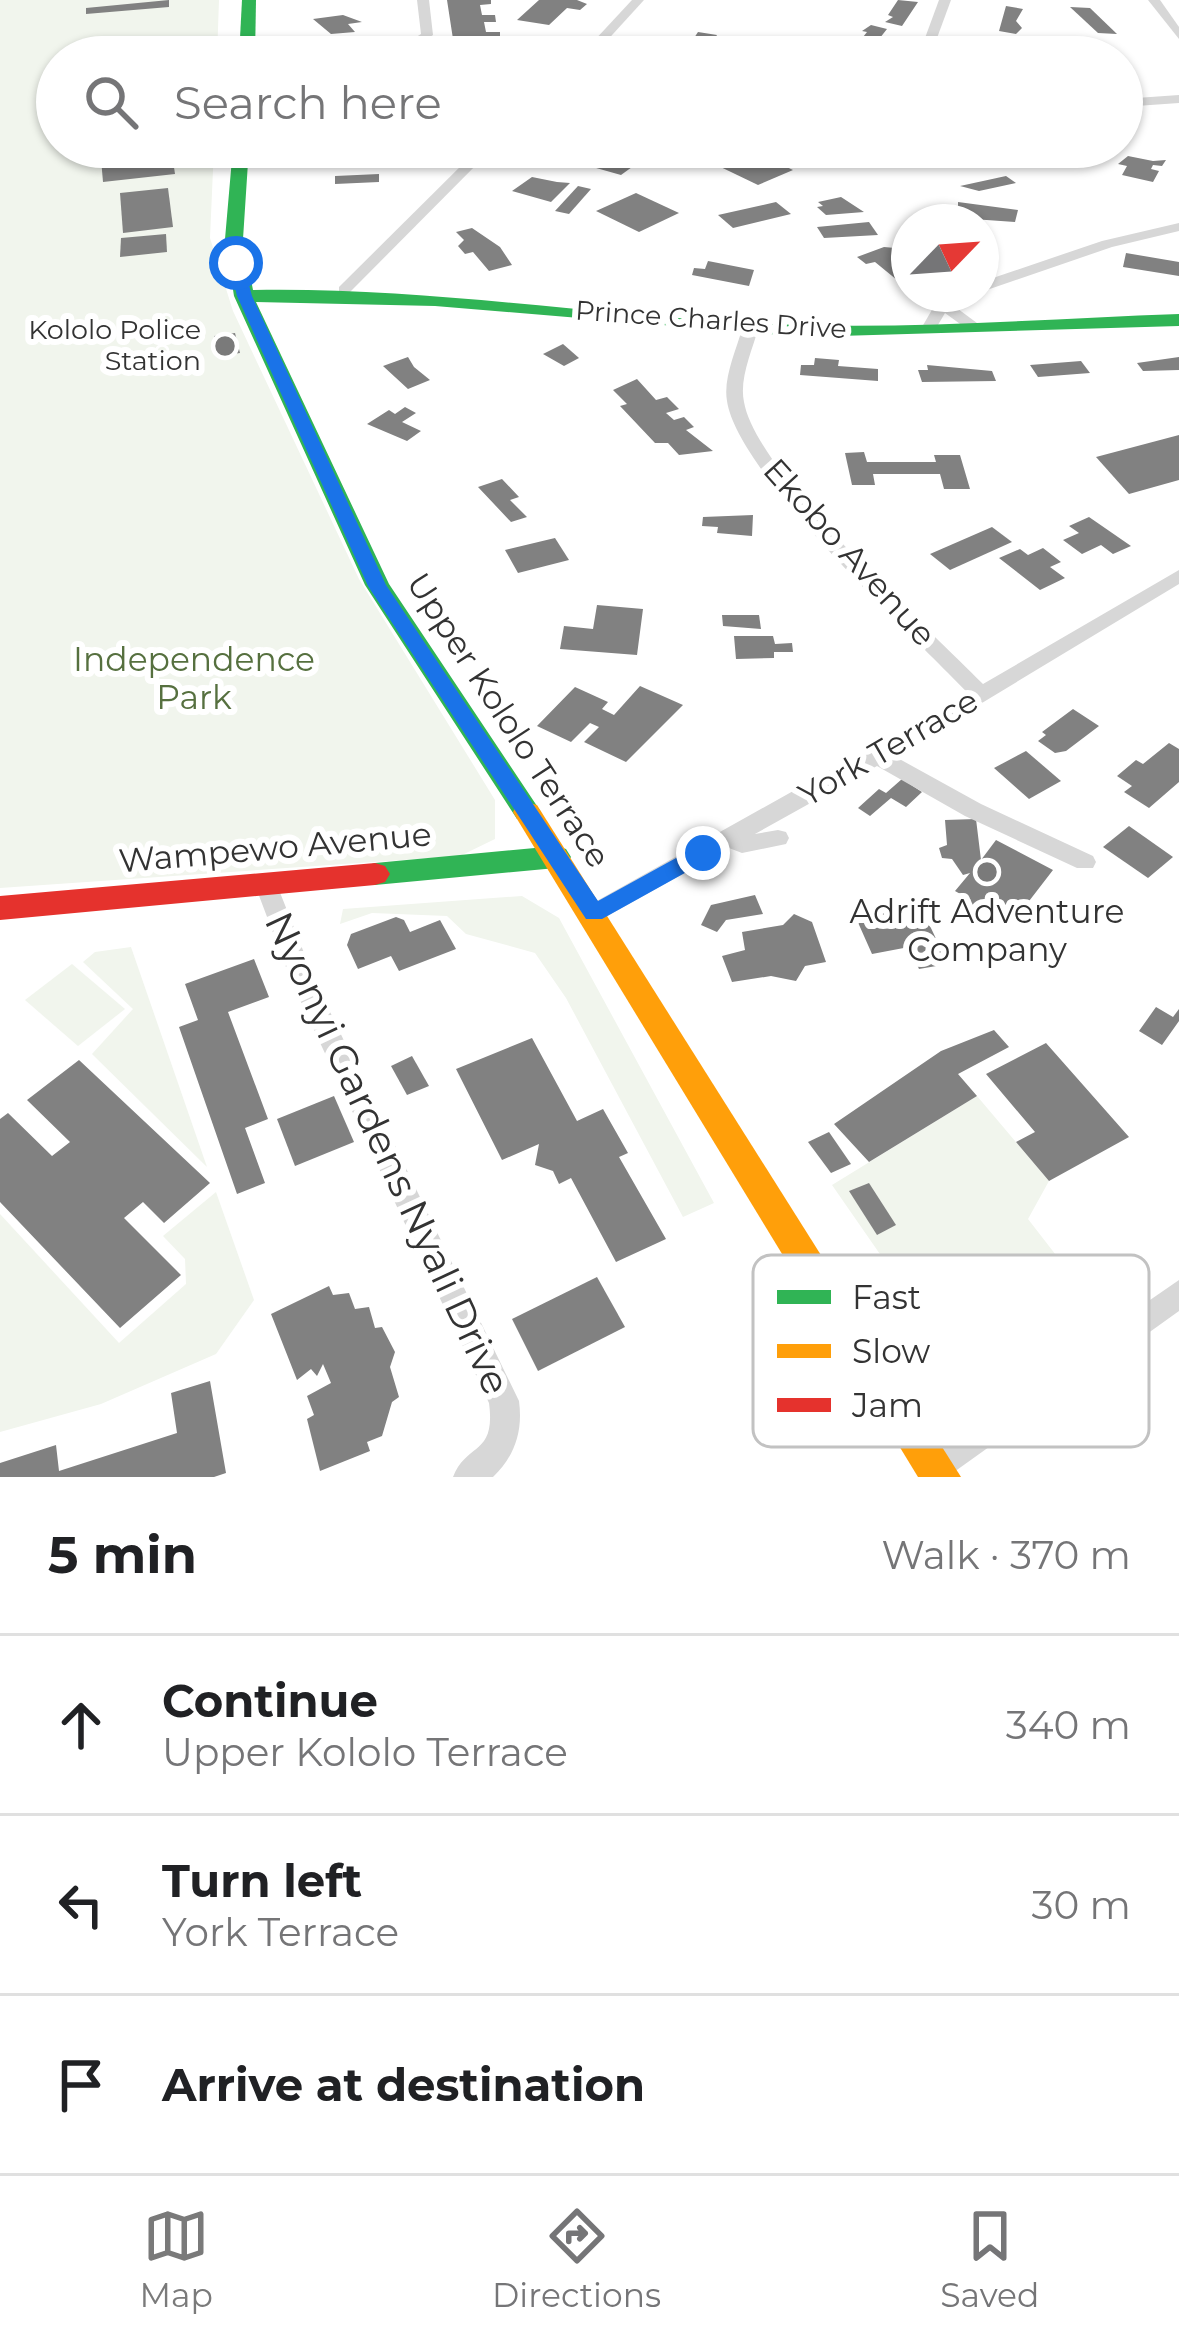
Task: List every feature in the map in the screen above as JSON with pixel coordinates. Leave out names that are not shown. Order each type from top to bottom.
[{"type":"main road","points":[[248,36],[250,0]]},
{"type":"main road","name":"Upper Kololo Terrace","points":[[239,168],[234,239],[244,296],[377,586],[594,913],[804,1255]]},
{"type":"main road","name":"Prince Charles Drive","points":[[244,296],[344,290],[750,329],[1179,320]]},
{"type":"main road","name":"Wampewo Avenue","points":[[0,908],[556,857]]},
{"type":"street","points":[[423,0],[425,36]]},
{"type":"street","points":[[605,36],[638,0]]},
{"type":"street","points":[[932,36],[945,0]]},
{"type":"street","points":[[1154,0],[1179,35]]},
{"type":"street","points":[[1143,102],[1179,99]]},
{"type":"street","points":[[344,290],[466,168]]},
{"type":"street","points":[[999,281],[1107,244],[1179,227]]},
{"type":"street","points":[[930,328],[943,312]]},
{"type":"street","points":[[952,312],[972,326]]},
{"type":"street","name":"Ekobo Avenue","points":[[750,329],[735,403],[752,443],[824,529],[981,694]]},
{"type":"street","name":"York Terrace","points":[[594,913],[877,756],[1179,576]]},
{"type":"street","points":[[877,756],[973,810],[1085,862]]},
{"type":"street","points":[[729,838],[742,845],[778,838]]},
{"type":"street","name":"Nyonyi Gardens Nyali Drive","points":[[266,885],[304,983],[504,1401],[508,1424],[502,1443],[494,1459],[468,1477]]},
{"type":"street","points":[[1149,1316],[1179,1294]]},
{"type":"street","points":[[938,1472],[972,1447]]},
{"type":"green space","name":"Independence Park","points":[[0,0],[219,0],[218,36],[36,36],[36,168],[213,168],[210,238],[233,311],[359,579],[495,800],[495,839],[460,856],[0,888]]},
{"type":"green space","points":[[522,896],[559,918],[714,1203],[683,1217],[566,998],[535,953],[466,934],[447,916],[372,913],[340,924],[343,909]]},
{"type":"green space","points":[[131,947],[207,1167],[92,1054],[133,1009],[83,962],[95,952]]},
{"type":"green space","points":[[72,964],[125,1009],[78,1046],[25,1000]]},
{"type":"green space","points":[[977,1096],[1049,1181],[1028,1219],[1056,1255],[881,1255],[832,1185]]},
{"type":"green space","points":[[216,1192],[254,1300],[216,1354],[101,1404],[0,1432],[0,1214],[119,1343],[186,1284],[185,1259],[163,1236]]},
{"type":"building","points":[[169,0],[169,7],[86,14],[86,8]]},
{"type":"building","points":[[447,0],[491,0],[491,4],[480,5],[482,15],[495,15],[496,22],[484,22],[486,32],[500,32],[500,36],[453,36]]},
{"type":"building","points":[[539,0],[587,4],[580,10],[567,8],[549,25],[517,20]]},
{"type":"building","points":[[898,0],[918,2],[902,26],[885,22],[893,17],[888,15]]},
{"type":"building","points":[[1006,6],[1023,9],[1016,21],[1022,28],[1016,34],[999,31]]},
{"type":"building","points":[[1070,7],[1090,8],[1117,34],[1098,33]]},
{"type":"building","points":[[343,15],[362,22],[348,24],[355,32],[331,34],[313,19]]},
{"type":"building","points":[[871,25],[887,29],[881,36],[864,36],[867,32],[862,31]]},
{"type":"building","points":[[1143,159],[1166,160],[1162,166],[1153,165],[1151,169],[1159,171],[1153,182],[1122,175],[1126,168],[1143,168]]},
{"type":"building","points":[[102,168],[174,168],[175,174],[103,182]]},
{"type":"building","points":[[596,168],[631,168],[621,175]]},
{"type":"building","points":[[723,168],[793,170],[758,185]]},
{"type":"building","points":[[379,174],[379,182],[335,184],[335,176]]},
{"type":"building","points":[[1006,176],[1016,183],[979,191],[960,186]]},
{"type":"building","points":[[532,177],[570,183],[551,202],[512,191]]},
{"type":"building","points":[[578,186],[591,189],[569,214],[555,211]]},
{"type":"building","points":[[168,188],[173,227],[123,233],[120,193]]},
{"type":"building","points":[[636,193],[679,213],[639,232],[596,211]]},
{"type":"building","points":[[841,197],[864,212],[826,215],[817,207],[823,206],[818,202]]},
{"type":"building","points":[[776,202],[791,214],[733,228],[718,215]]},
{"type":"building","points":[[999,207],[1018,210],[1015,222],[999,221]]},
{"type":"building","points":[[869,222],[878,235],[824,238],[817,227]]},
{"type":"building","points":[[472,228],[500,247],[512,265],[489,271],[473,252],[465,254],[458,246],[464,240],[456,232]]},
{"type":"building","points":[[166,234],[167,252],[120,257],[121,238]]},
{"type":"building","points":[[891,248],[891,275],[875,262],[866,264],[857,257]]},
{"type":"building","points":[[1126,253],[1179,262],[1179,276],[1123,267]]},
{"type":"building","points":[[708,261],[754,270],[749,286],[692,275],[694,268],[705,269]]},
{"type":"building","points":[[235,333],[240,353],[220,356],[214,336]]},
{"type":"building","points":[[563,344],[579,358],[564,366],[543,354]]},
{"type":"building","points":[[408,357],[430,380],[408,389],[383,366]]},
{"type":"building","points":[[1179,357],[1179,370],[1143,371],[1137,363]]},
{"type":"building","points":[[815,358],[839,360],[838,366],[878,369],[878,381],[800,375],[801,365],[814,365]]},
{"type":"building","points":[[1081,361],[1090,373],[1038,377],[1030,365]]},
{"type":"building","points":[[927,365],[992,371],[996,381],[922,382],[918,370],[928,370]]},
{"type":"building","points":[[637,379],[656,400],[667,397],[679,409],[666,413],[674,420],[684,417],[694,427],[686,430],[713,451],[679,455],[668,443],[655,443],[620,406],[627,404],[613,390]]},
{"type":"building","points":[[405,407],[416,413],[402,422],[421,431],[407,441],[367,424],[389,410],[395,414]]},
{"type":"building","points":[[1179,435],[1179,480],[1129,494],[1096,457]]},
{"type":"building","points":[[864,452],[867,462],[936,462],[934,455],[960,455],[970,489],[944,489],[940,474],[873,474],[875,485],[852,485],[845,453]]},
{"type":"building","points":[[502,479],[519,497],[510,500],[527,517],[511,522],[478,487]]},
{"type":"building","points":[[753,515],[752,536],[717,533],[718,527],[702,526],[703,517]]},
{"type":"building","points":[[1089,517],[1131,546],[1113,554],[1101,545],[1082,554],[1063,540],[1079,533],[1069,526]]},
{"type":"building","points":[[992,527],[1012,542],[950,570],[930,554]]},
{"type":"building","points":[[555,538],[569,560],[518,573],[505,550]]},
{"type":"building","points":[[1043,548],[1061,562],[1050,567],[1065,578],[1040,590],[999,558],[1020,549],[1028,555]]},
{"type":"building","points":[[597,605],[643,609],[637,655],[560,649],[564,626],[593,629]]},
{"type":"building","points":[[722,615],[759,615],[761,629],[723,626]]},
{"type":"building","points":[[734,636],[773,636],[775,644],[792,643],[793,652],[774,652],[774,658],[736,659]]},
{"type":"building","points":[[640,686],[683,705],[626,762],[584,742],[599,727],[590,723],[571,742],[537,726],[575,687],[608,702],[602,709],[614,715]]},
{"type":"building","points":[[1073,709],[1099,726],[1066,751],[1055,753],[1038,741],[1046,735],[1042,732]]},
{"type":"building","points":[[1169,743],[1179,749],[1179,782],[1149,808],[1124,792],[1132,786],[1117,776],[1136,760],[1143,764]]},
{"type":"building","points":[[1026,751],[1061,781],[1029,799],[994,768]]},
{"type":"building","points":[[902,779],[922,792],[906,807],[891,798],[870,816],[858,808],[879,789],[886,793]]},
{"type":"building","points":[[976,819],[981,860],[996,840],[1053,870],[1013,922],[968,903],[971,900],[955,891],[970,873],[963,875],[952,859],[942,858],[939,848],[947,845],[945,820]]},
{"type":"building","points":[[1129,826],[1173,857],[1148,878],[1103,847]]},
{"type":"building","points":[[755,895],[763,914],[726,920],[717,932],[701,925],[711,905]]},
{"type":"building","points":[[921,907],[948,964],[919,969],[909,947],[872,954],[856,918]]},
{"type":"building","points":[[794,914],[812,922],[826,962],[805,966],[796,981],[771,976],[732,982],[722,956],[745,950],[742,932],[783,925]]},
{"type":"building","points":[[396,917],[404,920],[410,932],[440,920],[456,949],[399,971],[391,956],[358,969],[347,945],[351,934]]},
{"type":"building","points":[[254,959],[269,997],[228,1012],[268,1119],[245,1128],[265,1183],[237,1194],[179,1027],[198,1020],[185,984]]},
{"type":"building","points":[[1156,1007],[1173,1017],[1179,1009],[1179,1021],[1162,1045],[1139,1031]]},
{"type":"building","points":[[994,1030],[1009,1047],[958,1074],[977,1096],[869,1162],[834,1124],[941,1051]]},
{"type":"building","points":[[532,1038],[577,1121],[603,1109],[628,1153],[619,1157],[666,1239],[616,1262],[571,1178],[559,1184],[553,1171],[535,1165],[539,1144],[502,1160],[456,1069]]},
{"type":"building","points":[[1046,1043],[1129,1137],[1049,1181],[1016,1142],[1035,1132],[986,1074]]},
{"type":"building","points":[[412,1056],[429,1086],[407,1095],[391,1066]]},
{"type":"building","points":[[79,1060],[210,1183],[164,1223],[143,1202],[124,1218],[181,1275],[120,1328],[0,1202],[0,1119],[8,1113],[52,1156],[70,1142],[27,1100]]},
{"type":"building","points":[[334,1096],[354,1142],[295,1166],[277,1119]]},
{"type":"building","points":[[829,1132],[851,1164],[831,1173],[808,1142]]},
{"type":"building","points":[[869,1183],[896,1225],[877,1235],[849,1191]]},
{"type":"building","points":[[597,1277],[625,1327],[538,1371],[512,1319]]},
{"type":"building","points":[[329,1286],[333,1295],[349,1293],[355,1309],[369,1307],[375,1328],[382,1327],[395,1352],[390,1367],[399,1397],[392,1402],[382,1436],[367,1442],[370,1451],[320,1471],[307,1419],[314,1415],[307,1396],[331,1383],[323,1364],[317,1376],[311,1369],[297,1380],[271,1314]]},
{"type":"building","points":[[210,1381],[226,1473],[214,1477],[0,1477],[0,1463],[56,1445],[59,1471],[177,1433],[171,1393]]},
{"type":"traffic: fast","points":[[248,36],[249,0]]},
{"type":"traffic: fast","points":[[239,168],[234,239],[244,296],[377,585],[527,812]]},
{"type":"traffic: fast","points":[[244,296],[371,296],[805,331],[1179,320]]},
{"type":"traffic: fast","points":[[375,874],[556,857]]},
{"type":"traffic: slow","points":[[527,812],[803,1255]]},
{"type":"traffic: slow","points":[[922,1447],[941,1477]]},
{"type":"traffic: jam","points":[[0,908],[375,874]]},
{"type":"place","name":"Kololo Police Station","points":[[225,346]]},
{"type":"place","name":"Adrift Adventure Company","points":[[987,872]]},
{"type":"route","points":[[236,263],[244,296],[377,586],[594,913],[703,853]]}]
